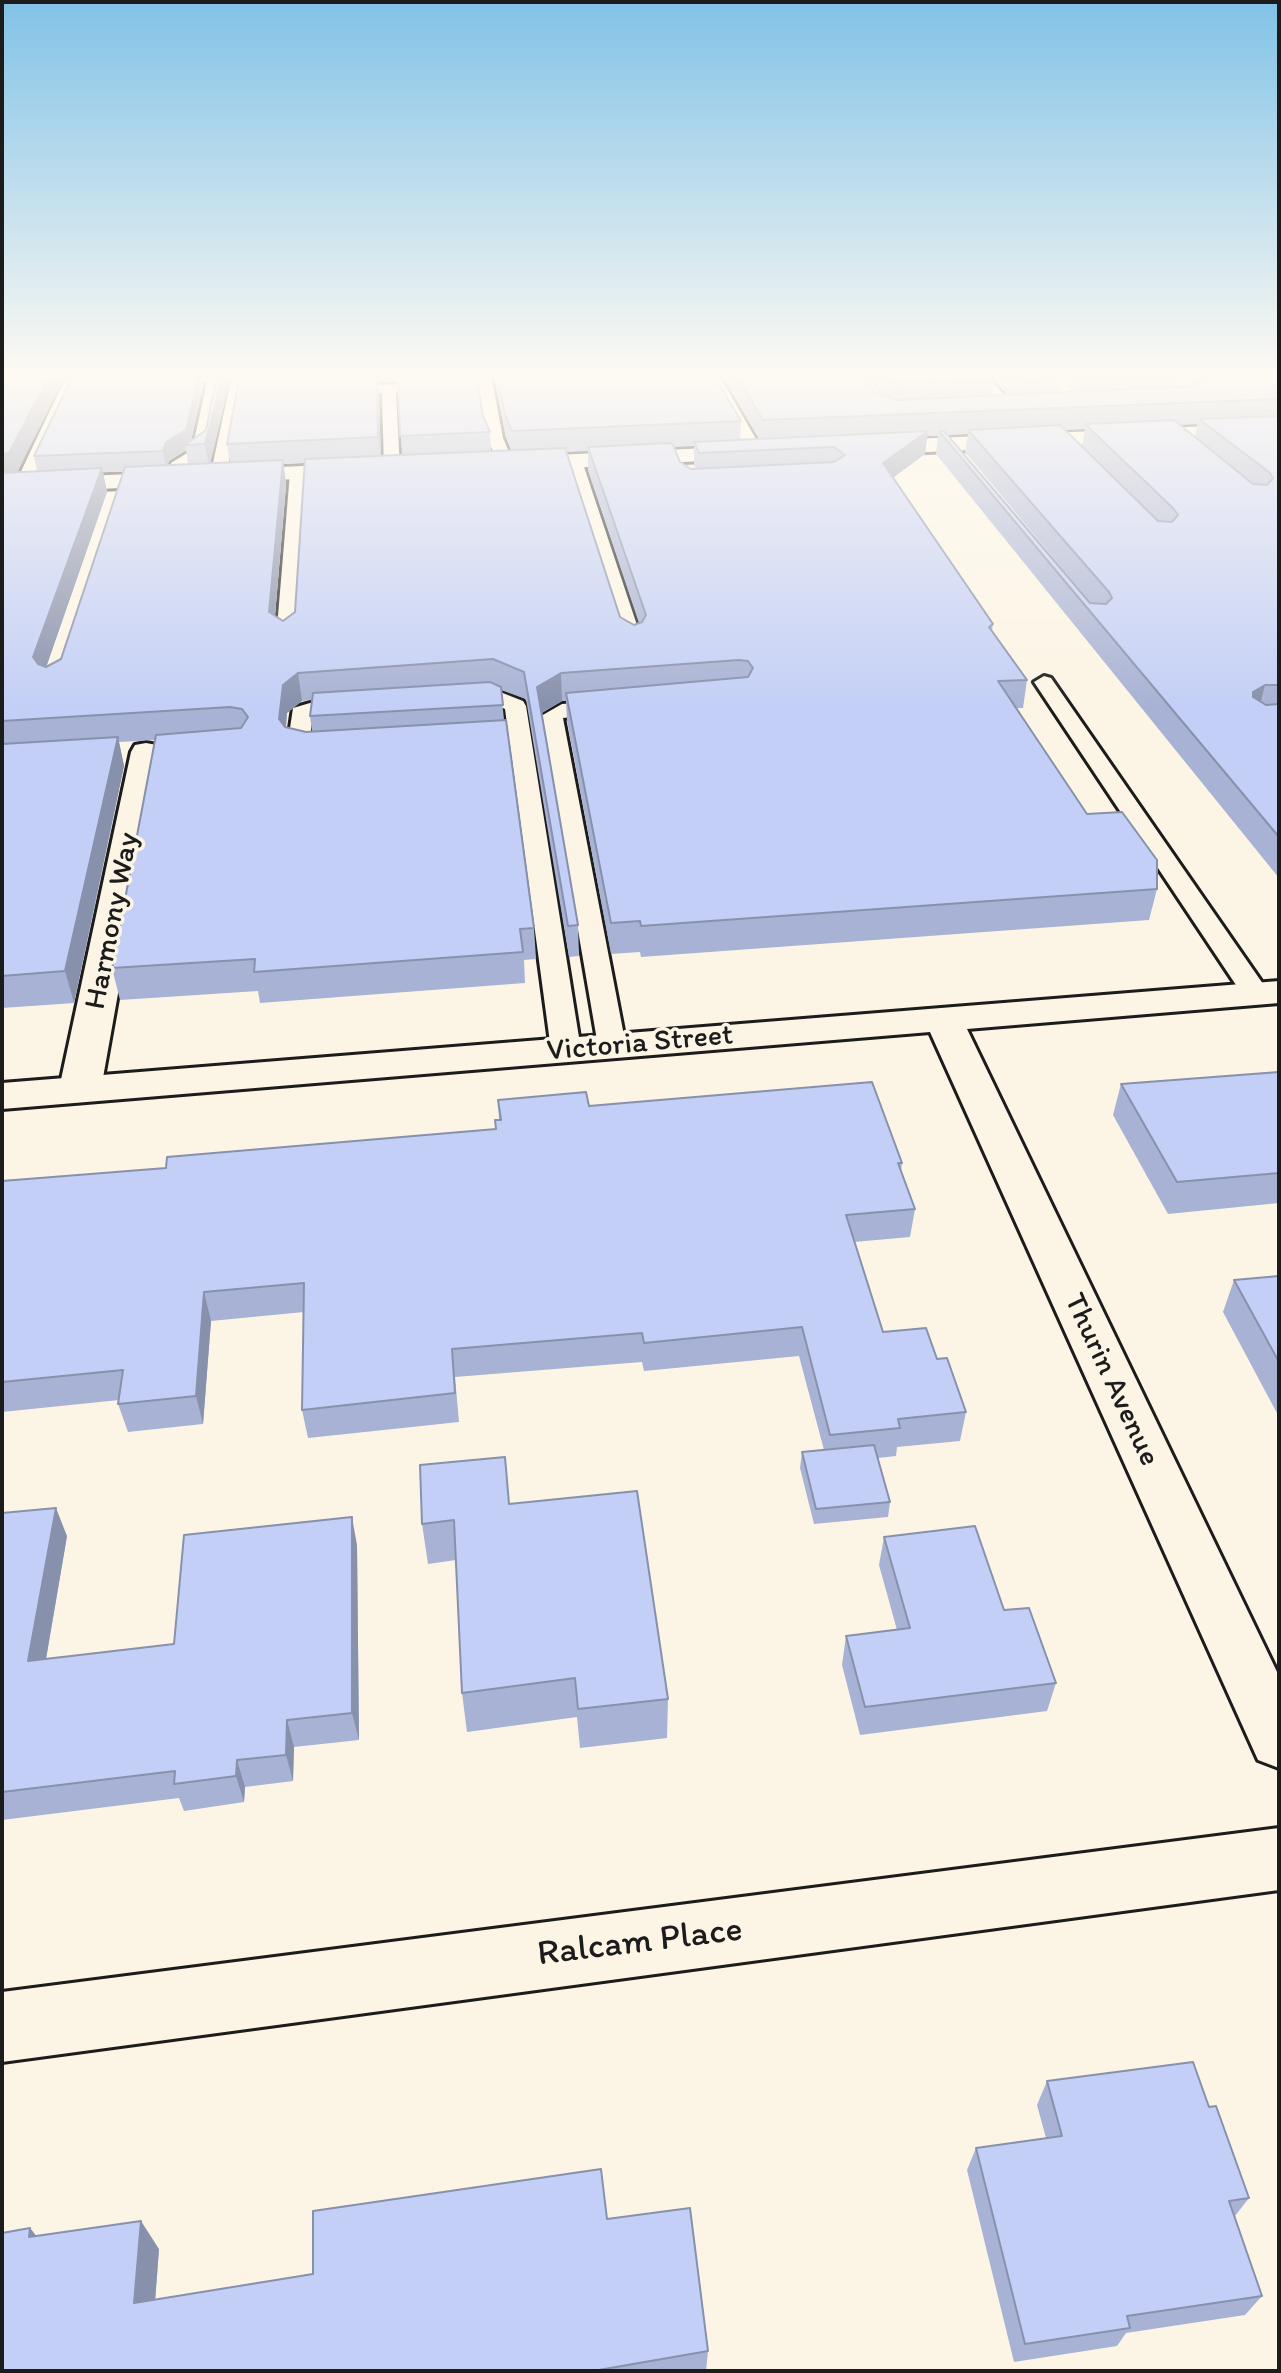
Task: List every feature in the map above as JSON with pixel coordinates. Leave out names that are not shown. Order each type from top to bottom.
[{"type":"street","points":[[12,486],[119,489],[138,486]]},
{"type":"street","name":"Harmony Way","points":[[80,1089],[146,752]]},
{"type":"street","name":"Victoria Street","points":[[2,1096],[1268,993]]},
{"type":"street","name":"Thurin Avenue","points":[[943,1019],[1279,1740]]},
{"type":"street","name":"Ralcam Place","points":[[2,2027],[1279,1859]]},
{"type":"lane","points":[[286,639],[297,486]]},
{"type":"lane","points":[[582,486],[633,643]]},
{"type":"lane","points":[[1044,682],[1268,993]]},
{"type":"lane","points":[[433,700],[495,696],[515,706],[566,1050]]},
{"type":"lane","points":[[340,749],[311,751],[298,748],[301,713],[310,709],[371,705]]},
{"type":"lane","points":[[612,1046],[552,716],[562,710],[635,705]]},
{"type":"lane","points":[[445,743],[519,738]]},
{"type":"building","points":[[2,486],[96,486],[33,657],[38,664],[46,667],[61,659],[119,486],[281,486],[269,612],[283,621],[295,612],[303,486],[577,486],[620,617],[634,625],[642,622],[646,615],[601,486],[899,486],[993,624],[989,627],[1027,680],[998,681],[1087,814],[1122,812],[1157,860],[1157,889],[641,926],[640,921],[611,923],[566,693],[748,677],[753,668],[748,661],[739,660],[561,673],[537,687],[578,925],[568,926],[524,672],[493,659],[298,673],[283,685],[279,719],[285,727],[306,732],[506,720],[534,928],[520,929],[523,952],[254,972],[255,959],[112,968],[156,735],[241,728],[248,717],[242,709],[230,707],[2,721]]},
{"type":"building","points":[[985,486],[990,486],[1090,603],[1106,604],[1112,598],[1017,486],[1122,486],[1158,521],[1172,522],[1178,515],[1150,486],[1279,486],[1279,685],[1265,685],[1253,692],[1253,697],[1266,705],[1279,704],[1279,837]]},
{"type":"building","points":[[490,682],[501,687],[503,705],[310,716],[313,693]]},
{"type":"building","points":[[118,737],[65,971],[2,976],[2,744]]},
{"type":"building","points":[[1279,1072],[1279,1173],[1177,1182],[1121,1084]]},
{"type":"building","points":[[872,1082],[902,1163],[898,1163],[915,1209],[846,1215],[883,1332],[926,1328],[937,1359],[947,1358],[966,1412],[898,1419],[900,1428],[830,1435],[802,1327],[644,1343],[642,1333],[452,1349],[455,1393],[302,1410],[304,1283],[204,1292],[196,1396],[118,1404],[123,1370],[2,1382],[2,1181],[166,1168],[167,1157],[496,1129],[495,1120],[501,1120],[498,1100],[586,1092],[589,1106]]},
{"type":"building","points":[[1279,1276],[1279,1362],[1234,1280]]},
{"type":"building","points":[[874,1445],[890,1502],[816,1509],[802,1452]]},
{"type":"building","points":[[505,1457],[509,1504],[637,1491],[668,1699],[578,1709],[575,1678],[462,1693],[454,1520],[422,1524],[420,1465]]},
{"type":"building","points":[[56,1508],[28,1661],[174,1644],[184,1535],[352,1517],[352,1713],[287,1720],[286,1755],[237,1760],[236,1776],[174,1784],[175,1771],[2,1792],[2,1513]]},
{"type":"building","points":[[975,1526],[1004,1610],[1029,1608],[1056,1683],[865,1707],[846,1636],[910,1628],[884,1537]]},
{"type":"building","points":[[1193,2062],[1209,2107],[1216,2106],[1249,2198],[1229,2201],[1262,2296],[1127,2316],[1130,2328],[1025,2344],[976,2148],[1062,2136],[1047,2081]]},
{"type":"building","points":[[601,2169],[607,2219],[690,2208],[708,2351],[593,2371],[2,2371],[2,2233],[30,2228],[29,2237],[141,2221],[134,2303],[313,2274],[313,2211]]}]
